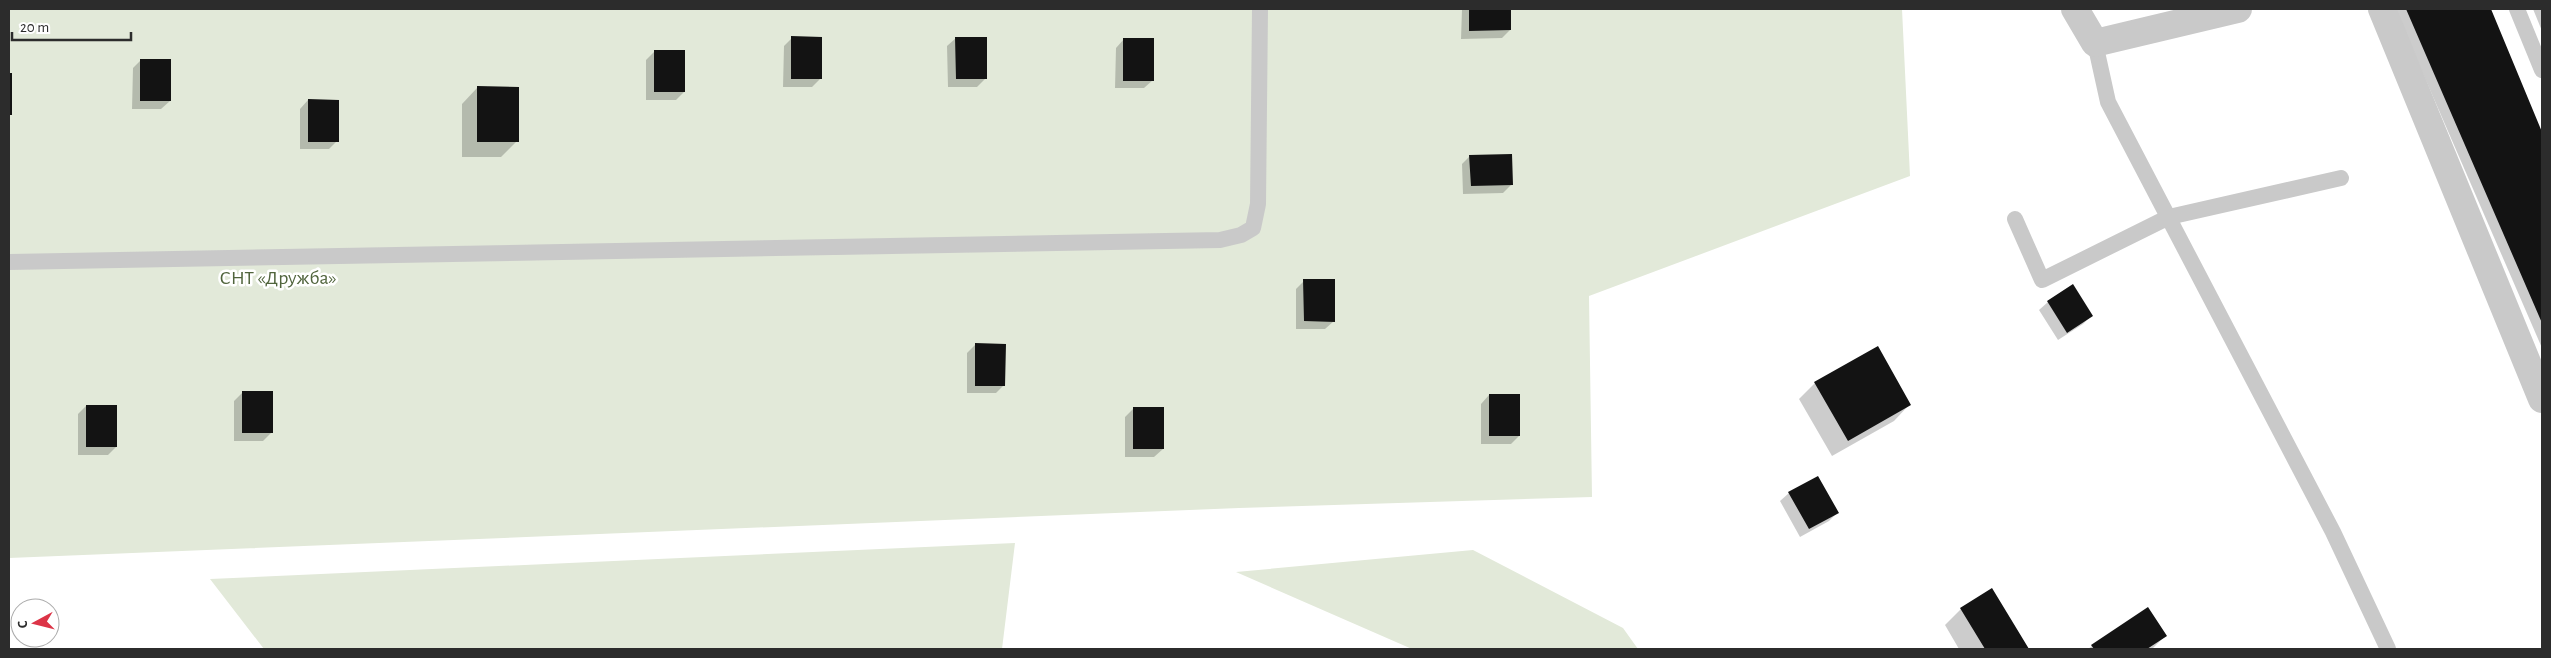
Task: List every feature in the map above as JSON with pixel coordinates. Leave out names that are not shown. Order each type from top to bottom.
[{"type":"street","points":[[2075,9],[2095,43],[2238,9]]},
{"type":"street","points":[[2382,9],[2542,399]]},
{"type":"lane","points":[[9,262],[1220,240],[1240,236],[1253,228],[1258,204],[1260,9]]},
{"type":"lane","points":[[2517,9],[2542,70]]},
{"type":"lane","points":[[2095,43],[2108,102],[2333,532],[2388,649]]},
{"type":"lane","points":[[2015,219],[2042,280],[2169,217],[2342,178]]},
{"type":"green space","name":"СНТ «Дружба»","points":[[9,9],[1902,9],[1910,176],[1589,296],[1592,497],[1239,508],[9,558]]},
{"type":"green space","points":[[1015,543],[1002,649],[264,649],[210,579]]},
{"type":"green space","points":[[1473,550],[1623,628],[1638,649],[1412,649],[1236,572]]},
{"type":"building","points":[[1469,9],[1511,9],[1511,30],[1469,31]]},
{"type":"building","points":[[2406,9],[2491,9],[2542,132],[2542,323]]},
{"type":"building","points":[[791,36],[822,37],[822,79],[791,79]]},
{"type":"building","points":[[955,37],[987,37],[987,79],[956,79]]},
{"type":"building","points":[[1123,38],[1154,38],[1154,81],[1123,81]]},
{"type":"building","points":[[654,50],[685,50],[685,92],[654,92]]},
{"type":"building","points":[[140,59],[171,59],[171,101],[140,101]]},
{"type":"building","points":[[9,73],[12,73],[12,115],[9,115]]},
{"type":"building","points":[[477,86],[519,87],[519,142],[477,142]]},
{"type":"building","points":[[308,99],[339,100],[339,142],[308,142]]},
{"type":"building","points":[[1512,154],[1513,185],[1471,186],[1469,155]]},
{"type":"building","points":[[1303,279],[1335,279],[1335,322],[1304,321]]},
{"type":"building","points":[[2073,284],[2093,316],[2067,333],[2047,301]]},
{"type":"building","points":[[975,343],[1006,344],[1005,386],[975,386]]},
{"type":"building","points":[[1878,346],[1911,405],[1848,441],[1814,382]]},
{"type":"building","points":[[242,391],[273,391],[273,433],[242,433]]},
{"type":"building","points":[[1489,394],[1520,394],[1520,436],[1489,436]]},
{"type":"building","points":[[86,405],[117,405],[117,447],[86,447]]},
{"type":"building","points":[[1133,407],[1164,407],[1164,449],[1133,449]]},
{"type":"building","points":[[1818,476],[1839,513],[1809,529],[1788,492]]},
{"type":"building","points":[[1992,588],[2029,649],[1985,649],[1960,608]]},
{"type":"building","points":[[2148,607],[2167,636],[2147,649],[2094,649],[2091,645]]}]
